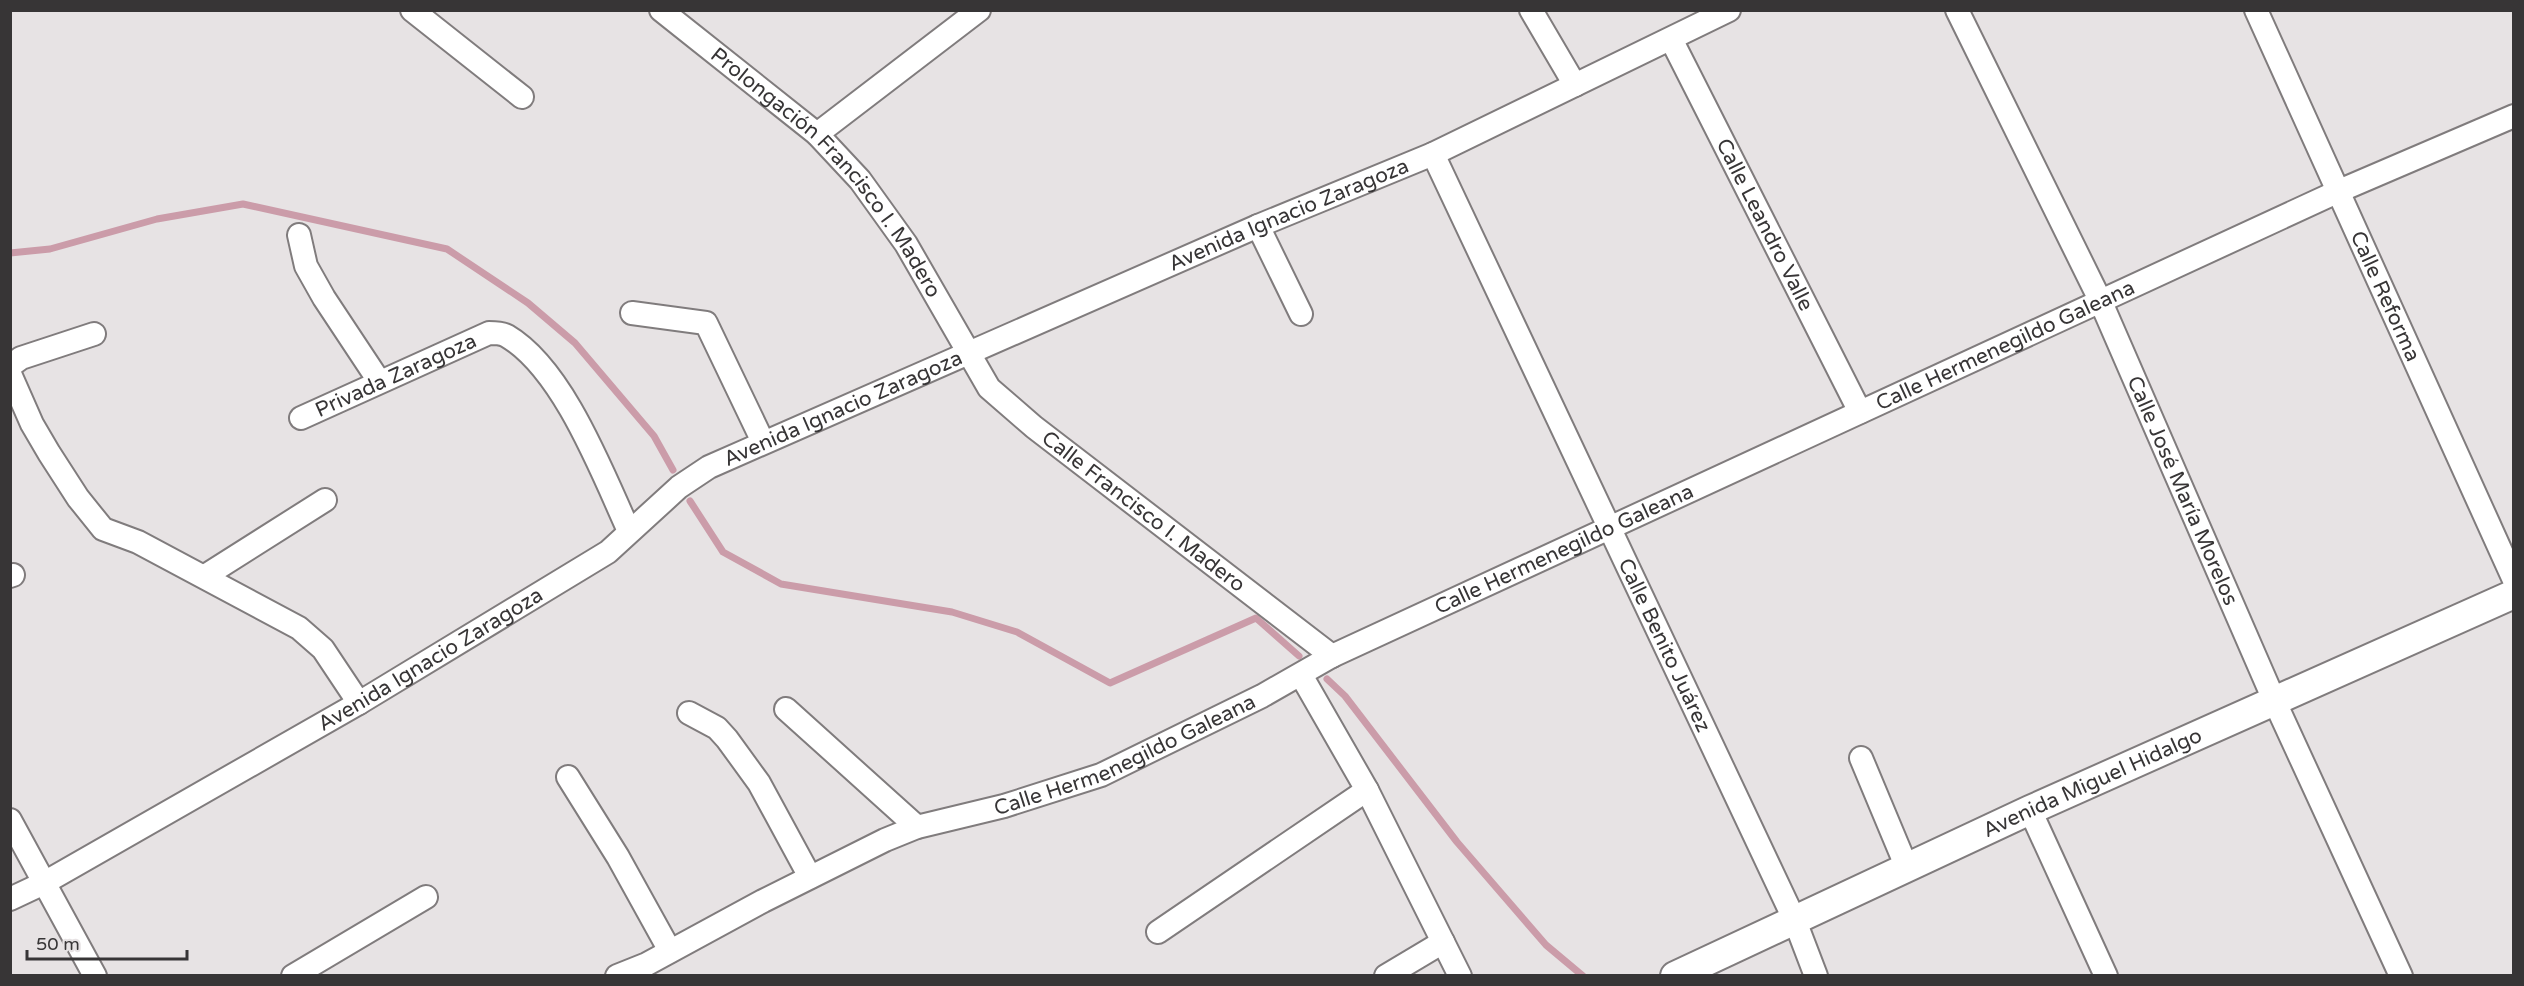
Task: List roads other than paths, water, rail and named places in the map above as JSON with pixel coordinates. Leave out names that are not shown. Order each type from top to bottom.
[{"type":"main road","name":"Avenida Miguel Hidalgo","points":[[1675,975],[2030,810],[2514,594]]},
{"type":"street","points":[[412,10],[522,97]]},
{"type":"street","name":"Prolongación Francisco I. Madero","points":[[661,10],[818,134],[860,180],[906,244],[969,353]]},
{"type":"street","points":[[818,134],[979,10]]},
{"type":"street","points":[[1531,10],[1575,85]]},
{"type":"street","name":"Avenida Ignacio Zaragoza","points":[[10,899],[44,883],[359,703],[608,552],[679,487],[709,467],[1258,226],[1433,154],[1729,10]]},
{"type":"street","name":"Calle José María Morelos","points":[[1957,10],[2100,300],[2274,700],[2401,975]]},
{"type":"street","name":"Calle Reforma","points":[[2256,10],[2514,580]]},
{"type":"street","name":"Calle Leandro Valle","points":[[1671,39],[1860,412]]},
{"type":"street","name":"Calle Hermenegildo Galeana","points":[[617,975],[670,951],[885,840],[917,827],[1004,806],[1101,775],[1301,675],[1332,656],[2100,300],[2339,191],[2514,116]]},
{"type":"street","name":"Calle Benito Juárez","points":[[1433,154],[1795,921],[1816,975]]},
{"type":"street","points":[[1258,226],[1301,314]]},
{"type":"street","points":[[299,235],[306,266],[324,298],[379,381]]},
{"type":"street","points":[[632,313],[706,323],[764,442]]},
{"type":"street","name":"Privada Zaragoza","points":[[301,418],[489,333],[505,335],[538,363],[558,386],[629,531]]},
{"type":"street","points":[[10,366],[21,358],[94,334]]},
{"type":"street","name":"Calle Francisco I. Madero","points":[[969,353],[989,388],[1034,427],[1332,656]]},
{"type":"street","points":[[10,374],[32,424],[78,498],[103,529],[138,542],[299,628],[323,649],[359,703]]},
{"type":"street","points":[[205,576],[325,500]]},
{"type":"street","points":[[1301,675],[1367,790],[1460,975]]},
{"type":"street","points":[[786,710],[917,827]]},
{"type":"street","points":[[689,713],[717,728],[746,765],[759,783],[810,877]]},
{"type":"street","points":[[1861,758],[1907,868]]},
{"type":"street","points":[[568,777],[618,857],[670,951]]},
{"type":"street","points":[[1158,932],[1367,790]]},
{"type":"street","points":[[2030,810],[2106,975]]},
{"type":"street","points":[[10,820],[95,975]]},
{"type":"street","points":[[293,975],[426,897]]},
{"type":"street","points":[[1386,975],[1443,942]]},
{"type":"waterway","points":[[10,253],[50,249],[157,219],[243,204],[447,249],[528,303],[575,343],[654,436],[673,470]]},
{"type":"waterway","points":[[690,501],[723,552],[781,584],[952,612],[1017,632],[1110,683],[1256,618],[1299,656]]},
{"type":"waterway","points":[[1327,679],[1345,696],[1457,842],[1546,945],[1583,976]]}]
